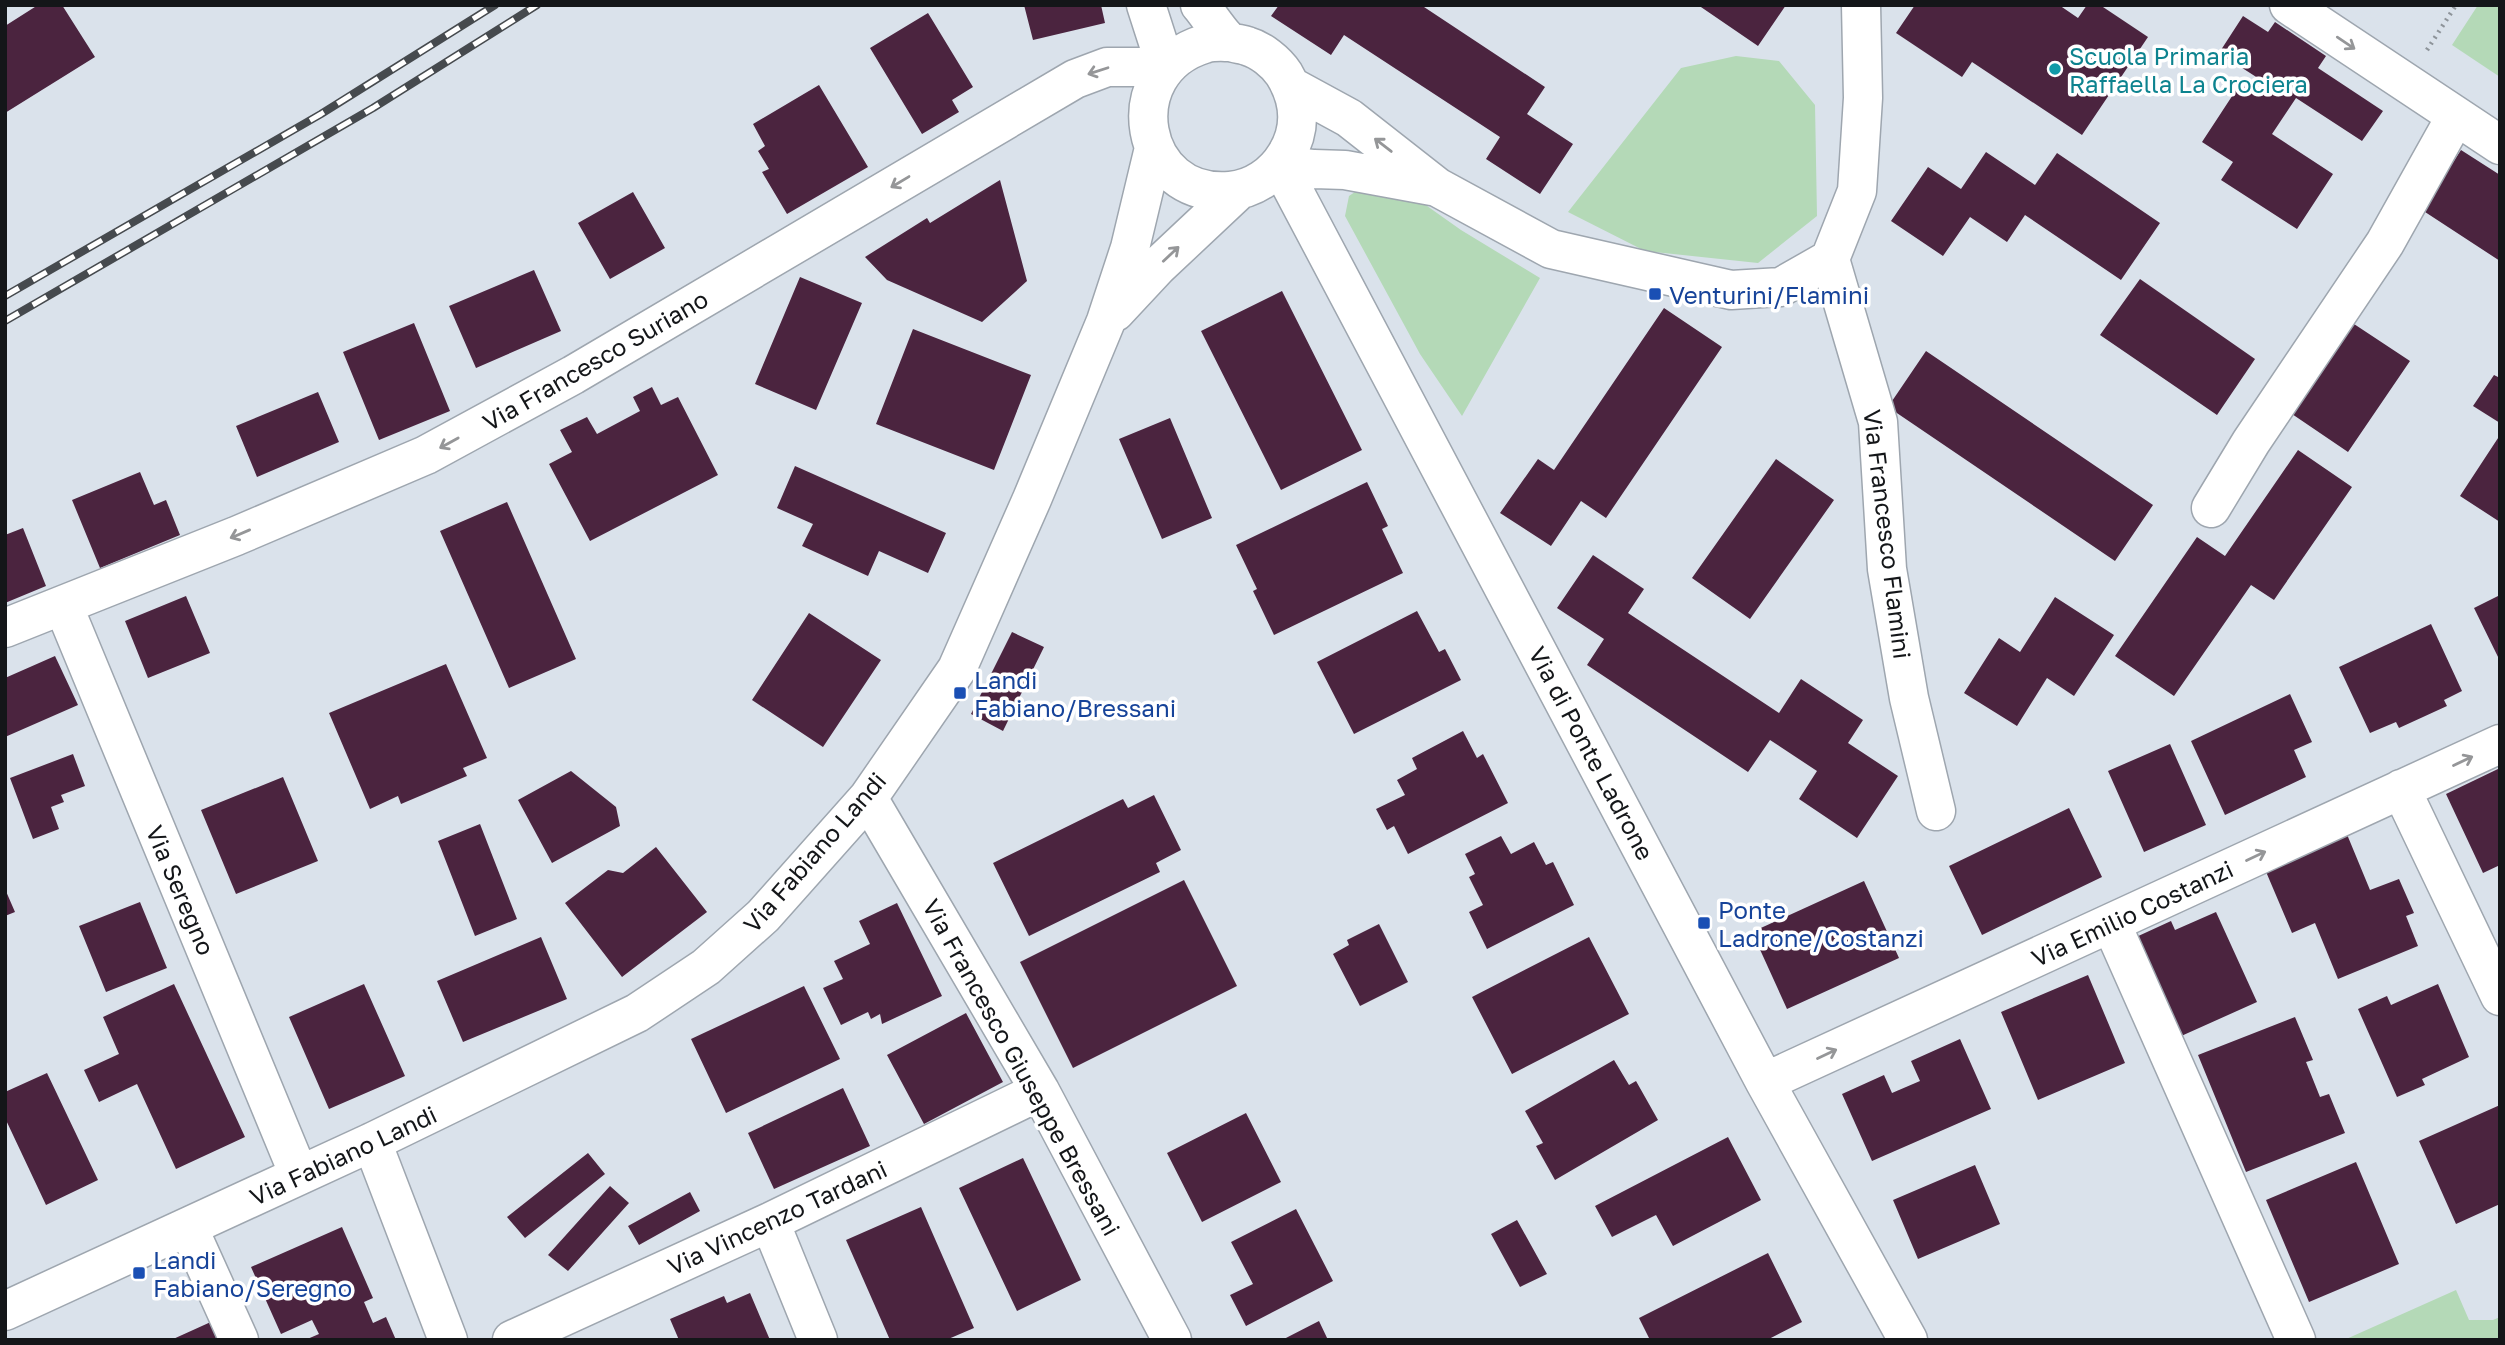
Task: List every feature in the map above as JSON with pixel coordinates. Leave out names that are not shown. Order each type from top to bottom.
[{"type":"street","points":[[1146,5],[1166,67]]},
{"type":"street","points":[[1200,5],[1230,42]]},
{"type":"street","points":[[1292,87],[1349,118],[1437,187],[1551,249],[1731,290],[1781,286],[1830,260],[1857,191],[1863,98],[1861,5]]},
{"type":"street","points":[[2289,5],[2500,145]]},
{"type":"street","points":[[1230,42],[1250,47],[1268,56],[1282,71],[1292,87],[1298,114],[1297,129],[1293,144],[1280,165],[1261,181],[1238,190],[1217,192],[1196,187],[1178,178],[1164,165],[1154,148],[1148,127],[1148,105],[1154,85],[1166,67],[1184,52],[1206,43],[1230,42]]},
{"type":"street","name":"Via Francesco Suriano","points":[[5,628],[248,531],[426,455],[573,375],[1075,79],[1107,67],[1166,67]]},
{"type":"street","points":[[2211,508],[2251,442],[2385,243],[2456,116]]},
{"type":"street","name":"Via Fabiano Landi","points":[[5,1311],[372,1142],[637,1013],[706,967],[763,916],[868,798],[957,669],[1106,321],[1130,248],[1154,148]]},
{"type":"street","points":[[1280,165],[1345,170],[1437,187]]},
{"type":"street","name":"Via di Ponte Ladrone","points":[[1280,165],[1765,1082],[1908,1340]]},
{"type":"street","name":"Via Fabiano Landi","points":[[1106,321],[1157,267],[1238,190]]},
{"type":"street","name":"Via Francesco Flamini","points":[[1830,260],[1878,422],[1887,569],[1909,698],[1937,811]]},
{"type":"street","name":"Via Seregno","points":[[63,605],[299,1175]]},
{"type":"street","name":"Via Emilio Costanzi","points":[[1765,1082],[2500,744]]},
{"type":"street","points":[[2402,789],[2500,996]]},
{"type":"street","name":"Via Francesco Giuseppe Bressani","points":[[868,798],[1040,1091],[1172,1340]]},
{"type":"street","points":[[2111,923],[2296,1340]]},
{"type":"street","name":"Via Vincenzo Tardani","points":[[512,1340],[770,1222],[1040,1091]]},
{"type":"street","points":[[372,1142],[448,1340]]},
{"type":"street","points":[[770,1222],[818,1340]]},
{"type":"street","points":[[188,1227],[239,1340]]},
{"type":"path","points":[[2406,83],[2456,5]]},
{"type":"green space","points":[[2478,5],[2500,5],[2500,77],[2452,45]]},
{"type":"green space","points":[[1736,56],[1779,61],[1815,105],[1817,216],[1758,263],[1645,251],[1568,212],[1681,68]]},
{"type":"green space","points":[[1365,185],[1403,189],[1461,230],[1540,278],[1462,416],[1420,354],[1345,216],[1349,196]]},
{"type":"green space","points":[[2456,1290],[2469,1320],[2493,1320],[2500,1317],[2500,1340],[2344,1340]]},
{"type":"building","points":[[38,5],[62,5],[95,57],[5,113],[5,26]]},
{"type":"building","points":[[1024,5],[1101,5],[1105,23],[1033,40]]},
{"type":"building","points":[[1279,5],[1421,5],[1545,87],[1527,114],[1573,144],[1540,194],[1486,159],[1500,137],[1344,35],[1331,55],[1271,16]]},
{"type":"building","points":[[1698,5],[1786,5],[1758,46]]},
{"type":"building","name":"Scuola Primaria Raffaella La Crociera","points":[[1915,5],[2059,5],[2078,18],[2087,5],[2100,5],[2148,37],[2082,135],[1972,62],[1962,77],[1896,33]]},
{"type":"building","points":[[928,13],[973,87],[952,100],[959,112],[922,134],[870,48]]},
{"type":"building","points":[[2243,16],[2268,32],[2275,22],[2326,56],[2318,68],[2383,111],[2362,141],[2296,98],[2272,134],[2333,174],[2297,229],[2221,180],[2233,162],[2202,142],[2240,84],[2255,94],[2264,82],[2219,53]]},
{"type":"building","points":[[819,85],[868,167],[787,214],[762,172],[769,169],[758,151],[765,146],[753,124]]},
{"type":"building","points":[[2461,150],[2500,175],[2500,261],[2422,210]]},
{"type":"building","points":[[1986,152],[2035,185],[2057,153],[2160,223],[2121,280],[2025,215],[2007,242],[1970,217],[1943,256],[1891,221],[1928,167],[1961,189]]},
{"type":"building","points":[[1000,180],[1027,281],[982,322],[887,280],[865,257],[927,218],[930,223]]},
{"type":"building","points":[[633,192],[665,248],[610,279],[578,223]]},
{"type":"building","points":[[534,270],[561,331],[476,368],[449,306]]},
{"type":"building","points":[[800,277],[862,303],[816,410],[755,384]]},
{"type":"building","points":[[2140,279],[2255,359],[2217,415],[2100,335]]},
{"type":"building","points":[[1282,291],[1362,450],[1281,490],[1201,331]]},
{"type":"building","points":[[1664,308],[1722,347],[1606,518],[1581,501],[1551,546],[1500,513],[1538,459],[1554,470]]},
{"type":"building","points":[[414,323],[450,411],[379,440],[343,352]]},
{"type":"building","points":[[2354,324],[2410,361],[2348,452],[2292,414]]},
{"type":"building","points":[[913,329],[1031,375],[994,470],[876,424]]},
{"type":"building","points":[[1926,351],[2153,505],[2115,561],[1888,407]]},
{"type":"building","points":[[2494,375],[2500,378],[2500,423],[2473,406]]},
{"type":"building","points":[[652,387],[661,405],[678,397],[718,475],[590,541],[549,464],[572,452],[560,430],[587,417],[597,434],[640,411],[633,397]]},
{"type":"building","points":[[318,392],[339,442],[257,477],[236,426]]},
{"type":"building","points":[[1170,418],[1212,518],[1162,539],[1119,439]]},
{"type":"building","points":[[2500,435],[2500,522],[2460,496]]},
{"type":"building","points":[[2298,450],[2352,487],[2274,600],[2251,585],[2174,696],[2115,656],[2197,537],[2225,556]]},
{"type":"building","points":[[1776,459],[1834,500],[1750,619],[1692,578]]},
{"type":"building","points":[[795,466],[946,533],[928,573],[879,551],[868,576],[802,546],[813,524],[777,508]]},
{"type":"building","points":[[140,472],[154,505],[166,500],[180,535],[100,568],[72,500]]},
{"type":"building","points":[[1367,482],[1388,526],[1382,529],[1403,573],[1274,635],[1253,591],[1257,589],[1236,545]]},
{"type":"building","points":[[507,502],[576,659],[509,688],[440,531]]},
{"type":"building","points":[[23,528],[46,586],[5,603],[5,535]]},
{"type":"building","points":[[1593,555],[1644,589],[1628,613],[1779,713],[1801,679],[1863,720],[1848,743],[1898,776],[1857,838],[1799,799],[1817,771],[1770,740],[1748,772],[1587,665],[1604,639],[1557,608]]},
{"type":"building","points":[[2500,595],[2500,661],[2474,608]]},
{"type":"building","points":[[186,596],[210,653],[148,678],[125,621]]},
{"type":"building","points":[[2055,597],[2114,635],[2074,696],[2047,678],[2017,726],[1964,693],[1999,638],[2020,652]]},
{"type":"building","points":[[1417,611],[1439,652],[1445,649],[1461,680],[1354,734],[1317,662]]},
{"type":"building","points":[[809,613],[881,660],[823,747],[752,700]]},
{"type":"building","points":[[2431,624],[2462,691],[2444,700],[2447,706],[2399,728],[2396,722],[2370,733],[2339,667]]},
{"type":"building","points":[[1012,632],[1044,647],[1003,731],[971,714]]},
{"type":"building","points":[[55,656],[78,705],[5,737],[5,678]]},
{"type":"building","points":[[446,664],[487,758],[463,768],[467,776],[401,804],[398,796],[370,809],[329,713]]},
{"type":"building","points":[[2290,694],[2312,742],[2294,750],[2306,777],[2225,815],[2191,741]]},
{"type":"building","points":[[1463,731],[1477,758],[1483,754],[1508,803],[1408,854],[1394,826],[1387,830],[1376,809],[1405,795],[1397,780],[1417,769],[1412,758]]},
{"type":"building","points":[[2170,744],[2206,825],[2144,852],[2108,771]]},
{"type":"building","points":[[73,754],[85,786],[61,795],[64,802],[51,807],[59,829],[33,839],[10,778]]},
{"type":"building","points":[[2500,768],[2500,865],[2483,873],[2446,794]]},
{"type":"building","points":[[571,771],[616,807],[620,826],[552,863],[518,800]]},
{"type":"building","points":[[283,777],[318,861],[236,894],[201,810]]},
{"type":"building","points":[[1154,795],[1181,850],[1156,863],[1160,872],[1029,936],[993,863],[1123,799],[1128,808]]},
{"type":"building","points":[[2069,808],[2102,877],[1982,935],[1949,866]]},
{"type":"building","points":[[480,824],[517,919],[475,936],[438,841]]},
{"type":"building","points":[[2346,832],[2370,890],[2399,879],[2414,913],[2406,916],[2418,946],[2338,979],[2315,923],[2292,933],[2264,867]]},
{"type":"building","points":[[1501,836],[1511,854],[1534,842],[1546,865],[1553,862],[1574,905],[1487,949],[1469,912],[1483,905],[1469,877],[1475,874],[1465,854]]},
{"type":"building","points":[[656,847],[707,912],[622,977],[565,903],[608,870],[623,873]]},
{"type":"building","points":[[1184,880],[1237,986],[1073,1068],[1020,962]]},
{"type":"building","points":[[1864,881],[1899,958],[1787,1009],[1752,932]]},
{"type":"building","points":[[5,889],[15,912],[5,916]]},
{"type":"building","points":[[140,902],[167,968],[106,992],[79,926]]},
{"type":"building","points":[[897,903],[942,996],[882,1024],[880,1014],[871,1019],[868,1012],[841,1025],[823,988],[843,979],[834,961],[870,944],[859,921]]},
{"type":"building","points":[[2216,912],[2257,1002],[2179,1037],[2134,938],[2171,921],[2175,930]]},
{"type":"building","points":[[1379,924],[1408,982],[1360,1006],[1333,954],[1349,945],[1347,940]]},
{"type":"building","points":[[541,937],[567,999],[463,1042],[437,981]]},
{"type":"building","points":[[1589,937],[1629,1014],[1512,1074],[1472,997]]},
{"type":"building","points":[[2088,975],[2125,1063],[2038,1100],[2001,1012]]},
{"type":"building","points":[[174,984],[245,1137],[176,1169],[137,1084],[99,1102],[84,1070],[119,1054],[103,1017]]},
{"type":"building","points":[[364,984],[405,1076],[329,1109],[289,1017]]},
{"type":"building","points":[[2438,984],[2469,1057],[2422,1079],[2425,1085],[2397,1097],[2358,1009],[2387,996],[2391,1005]]},
{"type":"building","points":[[804,986],[840,1059],[726,1113],[691,1039]]},
{"type":"building","points":[[966,1013],[1003,1082],[924,1124],[887,1055]]},
{"type":"building","points":[[2295,1017],[2313,1060],[2306,1062],[2320,1097],[2329,1094],[2345,1133],[2246,1172],[2198,1055]]},
{"type":"building","points":[[1960,1039],[1991,1109],[1872,1161],[1842,1094],[1884,1075],[1892,1093],[1920,1081],[1911,1061]]},
{"type":"building","points":[[1614,1060],[1629,1085],[1636,1081],[1658,1120],[1555,1180],[1536,1146],[1543,1143],[1525,1111]]},
{"type":"building","points":[[47,1073],[98,1180],[46,1205],[5,1118],[5,1092]]},
{"type":"building","points":[[843,1088],[870,1146],[774,1189],[748,1133]]},
{"type":"building","points":[[2500,1105],[2500,1204],[2456,1224],[2419,1141]]},
{"type":"building","points":[[1246,1113],[1281,1182],[1202,1222],[1167,1153]]},
{"type":"building","points":[[1728,1137],[1761,1200],[1673,1246],[1656,1215],[1612,1237],[1595,1206]]},
{"type":"building","points":[[588,1153],[605,1174],[525,1238],[507,1217]]},
{"type":"building","points":[[1023,1158],[1081,1280],[1017,1311],[959,1188]]},
{"type":"building","points":[[2356,1162],[2399,1264],[2309,1302],[2266,1200]]},
{"type":"building","points":[[1975,1165],[2000,1224],[1918,1259],[1893,1200]]},
{"type":"building","points":[[610,1186],[629,1203],[568,1271],[548,1255]]},
{"type":"building","points":[[690,1192],[700,1211],[639,1245],[628,1226]]},
{"type":"building","points":[[921,1207],[974,1328],[946,1340],[890,1340],[846,1240]]},
{"type":"building","points":[[1296,1209],[1333,1281],[1246,1326],[1230,1295],[1253,1284],[1231,1242]]},
{"type":"building","points":[[1517,1220],[1547,1274],[1520,1287],[1491,1234]]},
{"type":"building","points":[[342,1227],[373,1298],[364,1302],[373,1323],[386,1317],[396,1340],[305,1340],[319,1334],[312,1320],[281,1334],[251,1267]]},
{"type":"building","points":[[1768,1253],[1802,1322],[1767,1340],[1650,1340],[1639,1318]]},
{"type":"building","points":[[750,1293],[770,1340],[679,1340],[670,1319],[724,1296],[727,1303]]},
{"type":"building","points":[[224,1316],[234,1340],[171,1340]]},
{"type":"building","points":[[1319,1321],[1328,1340],[1282,1340]]},
{"type":"railway","points":[[5,296],[321,114],[495,5]]},
{"type":"railway","points":[[5,321],[373,108],[537,5]]},
{"type":"place","name":"Scuola Primaria Raffaella La Crociera","points":[[2055,69]]},
{"type":"place","name":"Venturini/Flamini","points":[[1655,294]]},
{"type":"place","name":"Landi Fabiano/Bressani","points":[[960,693]]},
{"type":"place","name":"Ponte Ladrone/Costanzi","points":[[1704,923]]},
{"type":"place","name":"Landi Fabiano/Seregno","points":[[139,1273]]}]
